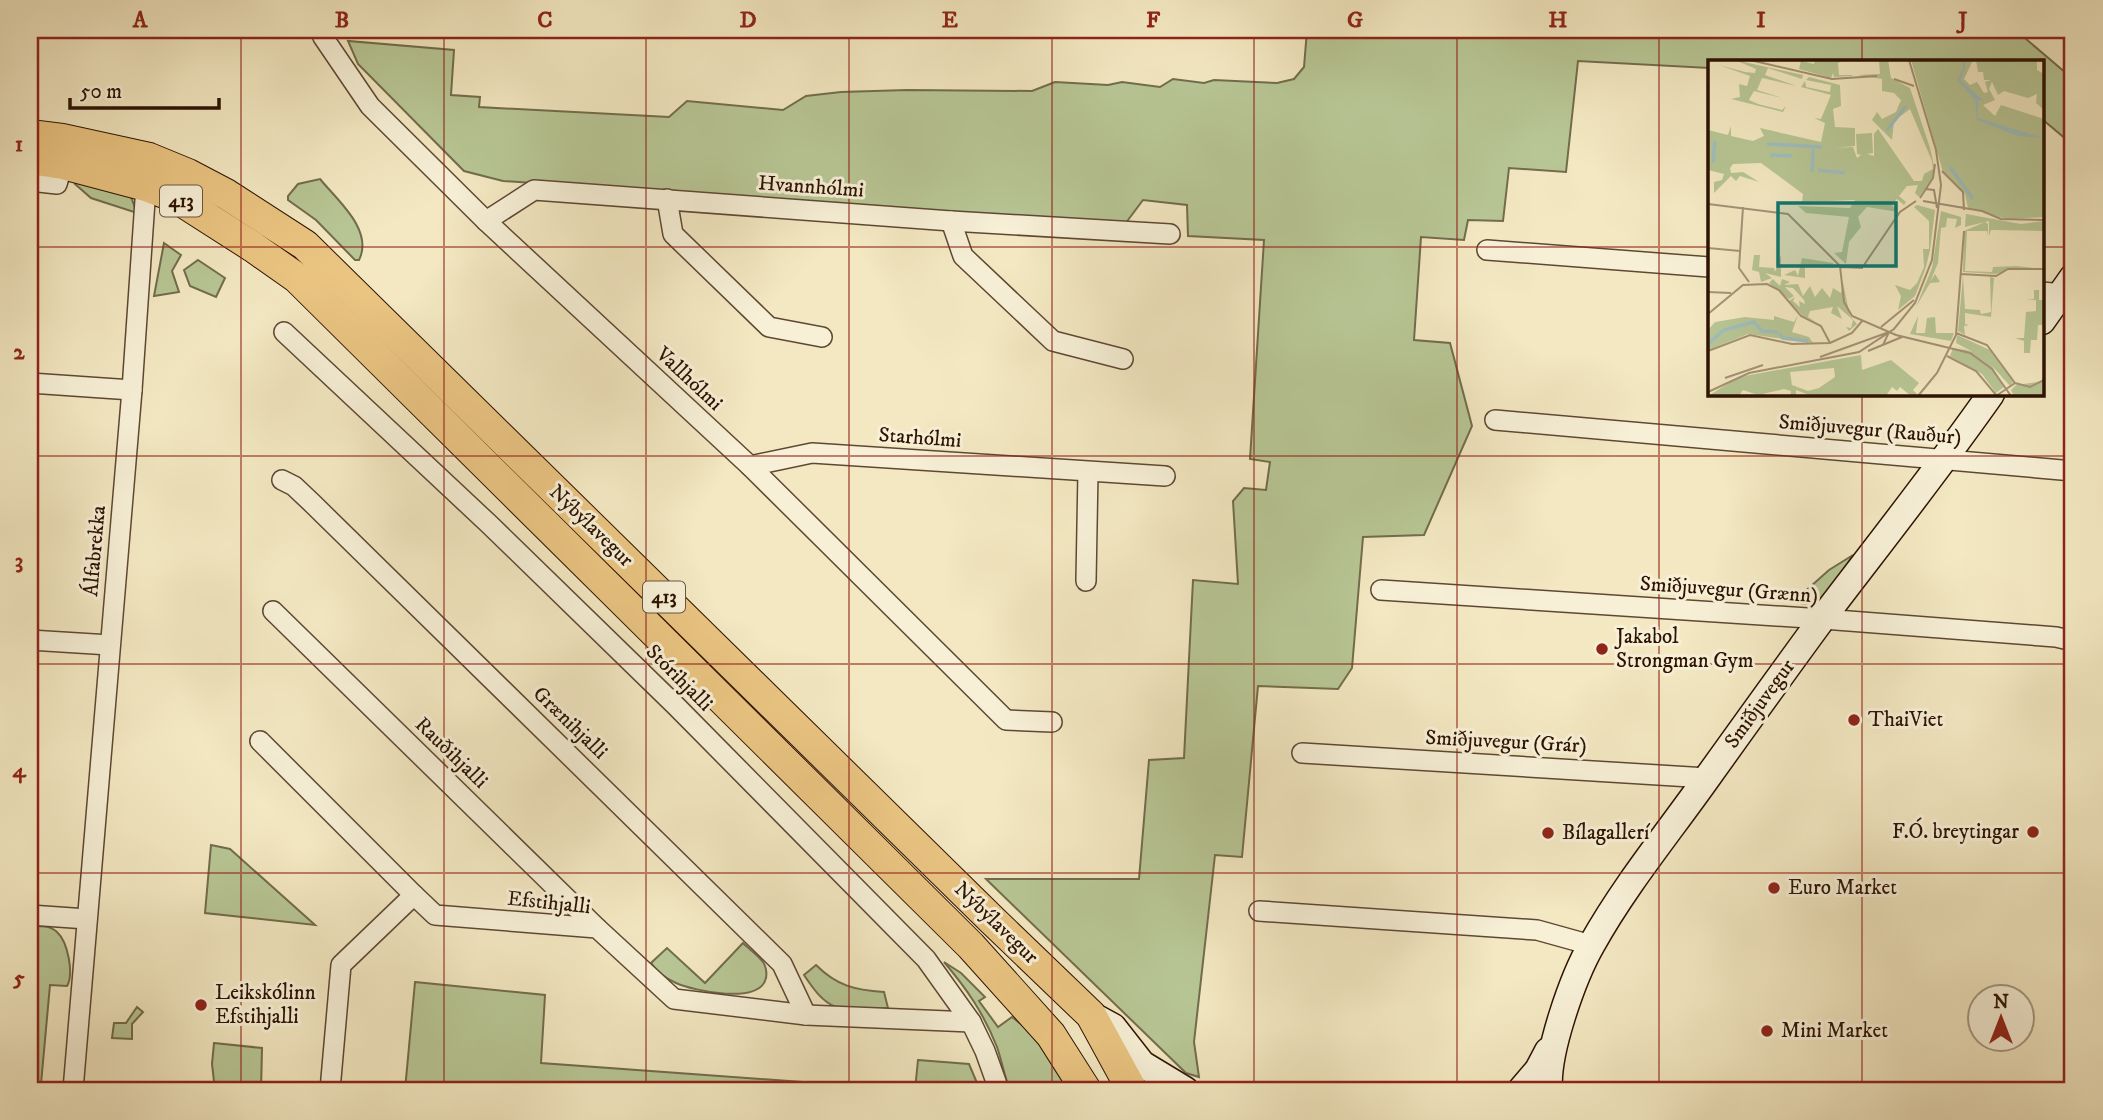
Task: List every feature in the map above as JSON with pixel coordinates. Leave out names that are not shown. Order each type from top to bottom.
[{"type":"main road","name":"Nýbýlavegur","points":[[30,135],[62,139],[149,158],[226,194],[305,245],[1091,1015],[1132,1090]]},
{"type":"main road","name":"Nýbýlavegur","points":[[30,159],[63,164],[146,186],[175,197],[253,247],[311,291],[971,946],[1051,1035],[1086,1090]]},
{"type":"street","name":"Vallhólmi","points":[[320,30],[370,106],[486,221],[750,466],[1006,720],[1052,722]]},
{"type":"street","points":[[30,181],[57,184],[63,164]]},
{"type":"street","name":"Álfabrekka","points":[[73,1090],[132,390],[146,186]]},
{"type":"street","name":"Hvannhólmi","points":[[486,221],[534,190],[951,221],[1170,234]]},
{"type":"street","points":[[667,199],[673,234],[769,327],[822,337]]},
{"type":"street","points":[[951,221],[963,256],[1053,341],[1123,359]]},
{"type":"street","points":[[1487,250],[1708,267]]},
{"type":"street","points":[[2044,318],[2062,289]]},
{"type":"street","name":"Stórihjalli","points":[[284,332],[490,525],[676,706],[926,959],[971,1021],[999,1090]]},
{"type":"street","points":[[30,383],[132,390]]},
{"type":"street","name":"Smiðjuvegur","points":[[1549,1090],[1549,1070],[1558,1031],[1591,945],[1655,847],[1990,396]]},
{"type":"street","name":"Smiðjuvegur (Rauður)","points":[[1494,421],[2073,471]]},
{"type":"street","name":"Starhólmi","points":[[750,466],[811,453],[1165,476]]},
{"type":"street","points":[[1086,581],[1088,472]]},
{"type":"street","name":"Grænihjalli","points":[[282,480],[294,486],[313,504],[782,964],[806,1016]]},
{"type":"street","name":"Smiðjuvegur (Grænn)","points":[[1381,590],[1823,619],[2043,636],[2073,641]]},
{"type":"street","name":"Rauðihjalli","points":[[273,611],[597,928]]},
{"type":"street","points":[[30,640],[110,645]]},
{"type":"street","name":"Efstihjalli","points":[[260,741],[435,915],[597,928],[674,999],[806,1016],[971,1021]]},
{"type":"street","name":"Smiðjuvegur (Grár)","points":[[1302,753],[1707,778]]},
{"type":"street","points":[[330,1090],[341,965],[414,895]]},
{"type":"street","points":[[1259,911],[1537,930],[1591,945]]},
{"type":"street","points":[[30,915],[87,919]]},
{"type":"street","points":[[1091,1015],[1114,1027],[1142,1064],[1185,1090]]},
{"type":"street","name":"Smiðjuvegur","points":[[1521,1090],[1538,1070],[1558,1031]]},
{"type":"green space","points":[[1307,30],[2024,30],[2026,39],[2073,79],[2073,145],[2044,121],[2044,60],[1708,60],[1708,68],[1578,61],[1566,172],[1509,168],[1503,221],[1468,220],[1464,240],[1421,237],[1414,340],[1450,343],[1472,426],[1424,535],[1363,537],[1352,668],[1338,689],[1258,686],[1242,857],[1215,855],[1194,1042],[1199,1077],[1186,1073],[986,879],[1139,879],[1149,760],[1184,758],[1193,580],[1238,584],[1233,501],[1244,488],[1266,490],[1270,462],[1250,459],[1264,240],[1188,236],[1187,205],[1143,200],[1125,224],[503,181],[464,171],[358,64],[348,41],[454,50],[451,95],[480,97],[479,107],[669,117],[687,101],[783,110],[806,96],[841,92],[1032,91],[1055,82],[1108,85],[1122,82],[1160,87],[1173,79],[1204,83],[1214,80],[1277,83],[1294,79],[1304,67]]},
{"type":"green space","points":[[320,179],[352,216],[358,227],[362,238],[359,260],[355,260],[316,220],[288,200],[288,196],[298,184]]},
{"type":"green space","points":[[80,180],[131,197],[137,213],[91,198],[75,184]]},
{"type":"green space","points":[[164,243],[181,255],[172,271],[179,292],[154,296]]},
{"type":"green space","points":[[198,260],[225,278],[216,297],[190,286],[184,270]]},
{"type":"green space","points":[[1853,555],[1822,599],[1815,604],[1799,603],[1801,595],[1829,570]]},
{"type":"green space","points":[[211,845],[230,849],[315,925],[205,913]]},
{"type":"green space","points":[[30,926],[48,927],[57,932],[69,958],[70,974],[67,986],[50,985],[41,1084],[59,1090],[30,1090]]},
{"type":"green space","points":[[743,943],[761,959],[766,978],[761,986],[740,994],[711,992],[676,983],[656,970],[651,963],[667,948],[705,983]]},
{"type":"green space","points":[[944,962],[961,973],[985,997],[979,1001],[998,1027],[1012,1017],[1032,1033],[1068,1090],[1010,1090],[997,1047],[981,1013]]},
{"type":"green space","points":[[816,965],[831,978],[847,986],[884,992],[888,1008],[847,1009],[831,1005],[818,994],[804,975]]},
{"type":"green space","points":[[415,982],[545,995],[541,1063],[912,1090],[405,1090]]},
{"type":"green space","points":[[137,1007],[143,1012],[132,1024],[132,1039],[112,1038],[114,1023],[126,1023]]},
{"type":"green space","points":[[214,1043],[262,1048],[261,1090],[215,1090],[212,1064]]},
{"type":"green space","points":[[918,1060],[969,1064],[980,1090],[915,1090]]},
{"type":"place","name":"Jakabol Strongman Gym","points":[[1602,649]]},
{"type":"place","name":"ThaiViet","points":[[1854,720]]},
{"type":"place","name":"F.Ó. breytingar","points":[[2033,832]]},
{"type":"place","name":"Bílagallerí","points":[[1548,833]]},
{"type":"place","name":"Euro Market","points":[[1774,888]]},
{"type":"place","name":"Leikskólinn Efstihjalli","points":[[201,1005]]},
{"type":"place","name":"Mini Market","points":[[1767,1031]]}]
